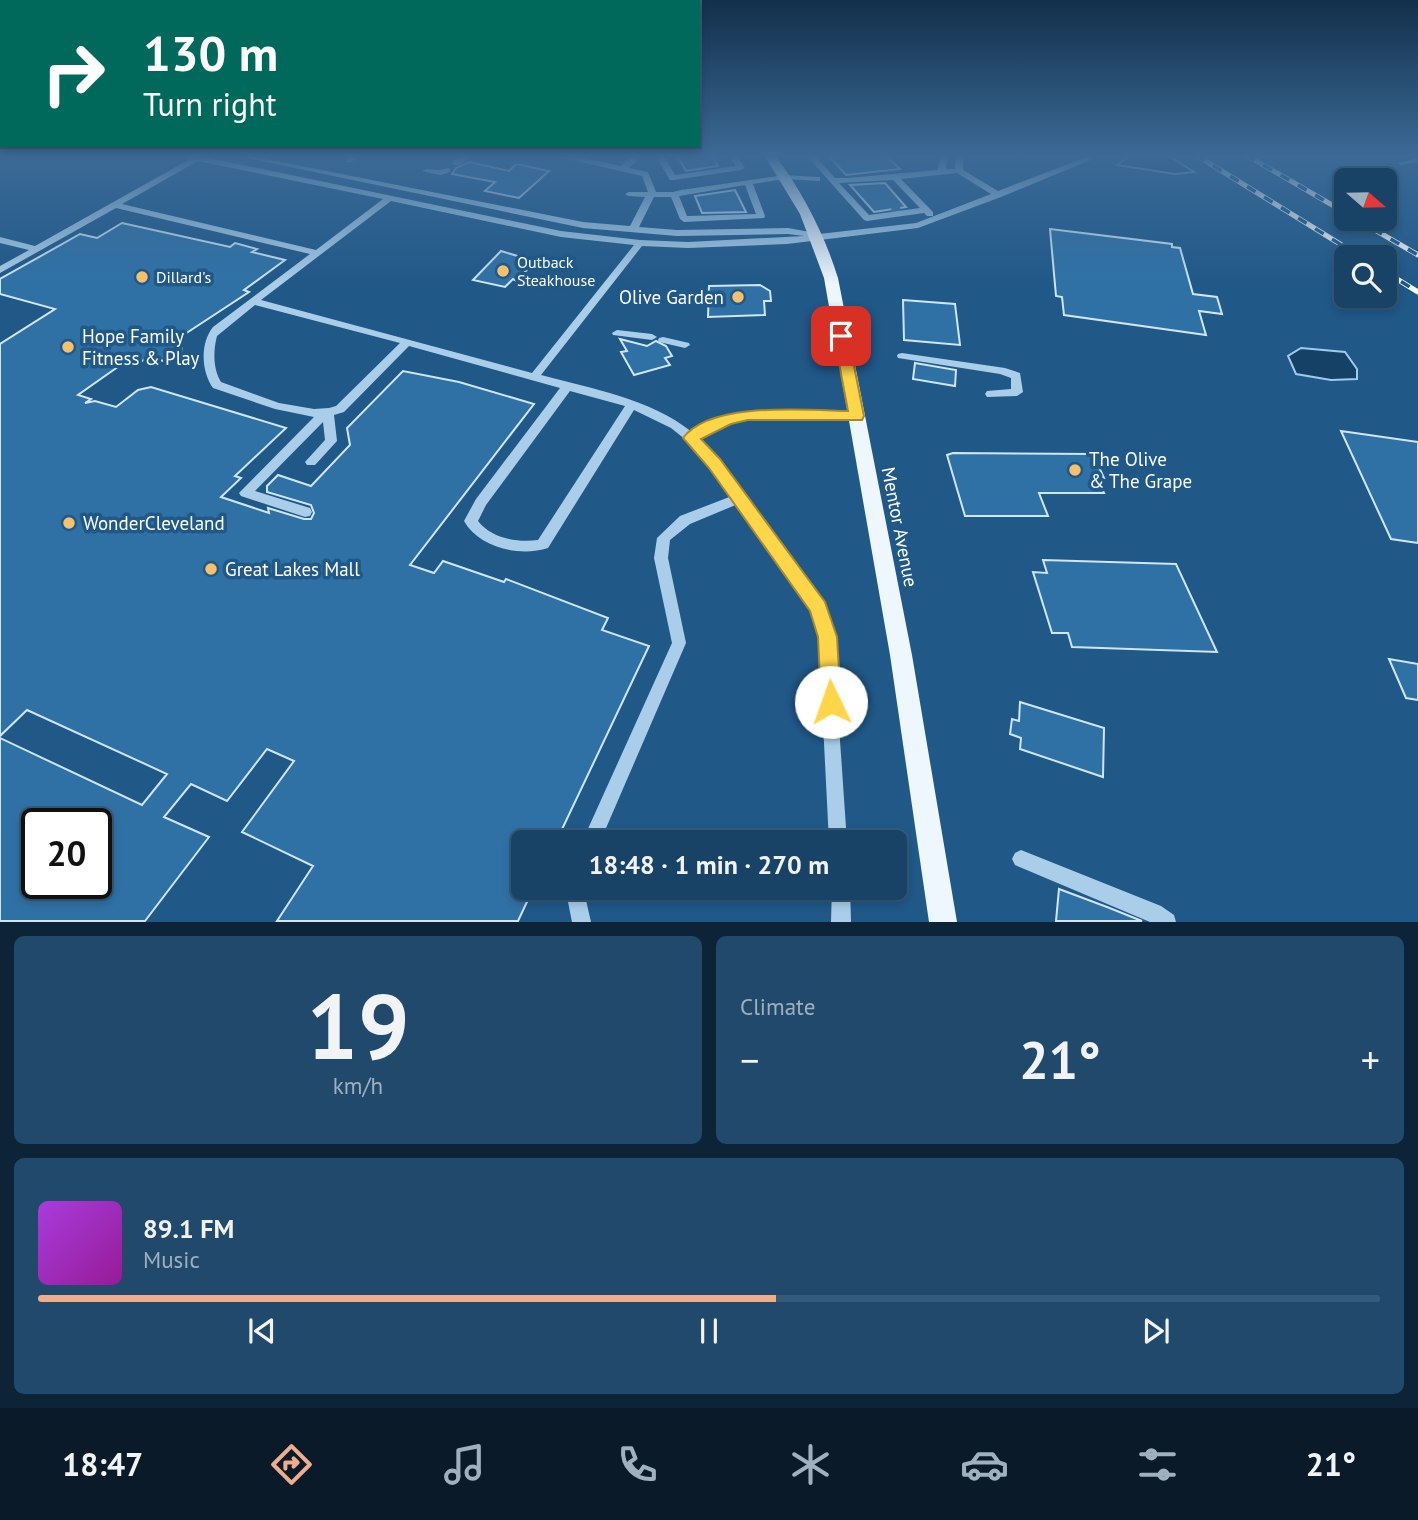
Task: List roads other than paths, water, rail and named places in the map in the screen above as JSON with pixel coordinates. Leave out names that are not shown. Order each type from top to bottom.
[{"type":"main road","name":"Mentor Avenue","points":[[797,198],[818,236],[831,278],[901,655],[943,922]]},
{"type":"street","points":[[0,270],[127,198]]},
{"type":"street","points":[[390,198],[561,234],[640,243],[746,244],[902,228],[935,220],[990,198]]},
{"type":"street","points":[[326,415],[228,389],[212,381],[212,337],[254,301],[390,198]]},
{"type":"street","points":[[446,198],[544,218],[633,230],[705,234],[789,231],[818,236]]},
{"type":"street","points":[[633,230],[649,198]]},
{"type":"street","points":[[675,198],[684,219],[761,216],[756,198]]},
{"type":"street","points":[[846,198],[861,215],[876,218],[924,209]]},
{"type":"street","points":[[914,198],[935,220]]},
{"type":"street","points":[[115,205],[317,253]]},
{"type":"street","points":[[861,215],[924,209]]},
{"type":"street","points":[[0,240],[36,250]]},
{"type":"street","points":[[534,377],[640,243]]},
{"type":"street","points":[[254,301],[632,404],[661,417],[691,438],[740,498],[815,603],[825,624],[837,830]]},
{"type":"street","points":[[617,333],[685,345]]},
{"type":"street","points":[[305,512],[245,493],[326,415],[343,407],[408,342]]},
{"type":"street","points":[[902,356],[1001,371],[1016,376],[1017,392],[991,394]]},
{"type":"street","points":[[568,387],[481,502],[471,521],[479,533],[524,548],[543,544],[632,404]]},
{"type":"street","points":[[312,463],[331,441],[326,415]]},
{"type":"street","points":[[691,438],[727,419],[748,415],[857,416]]},
{"type":"street","points":[[596,830],[679,643],[661,558],[664,538],[685,520],[740,498]]},
{"type":"street","points":[[1021,859],[1154,913],[1167,922]]},
{"type":"street","points":[[577,900],[582,922]]},
{"type":"street","points":[[841,900],[841,922]]},
{"type":"water","points":[[1301,348],[1345,352],[1357,369],[1357,379],[1331,380],[1296,374],[1288,356]]},
{"type":"tunnel","points":[[892,212],[901,210]]},
{"type":"railway","points":[[1266,198],[1342,245]]},
{"type":"railway","points":[[1320,198],[1334,206]]},
{"type":"railway","points":[[1377,231],[1418,255]]},
{"type":"railway","points":[[1397,279],[1418,292]]},
{"type":"place","name":"Outback Steakhouse","points":[[503,271]]},
{"type":"place","name":"Dillard's","points":[[142,277]]},
{"type":"place","name":"Olive Garden","points":[[738,297]]},
{"type":"place","name":"Hope Family Fitness & Play","points":[[68,347]]},
{"type":"place","name":"The Olive & The Grape","points":[[1075,470]]},
{"type":"place","name":"WonderCleveland","points":[[69,523]]},
{"type":"place","name":"Great Lakes Mall","points":[[211,569]]}]
